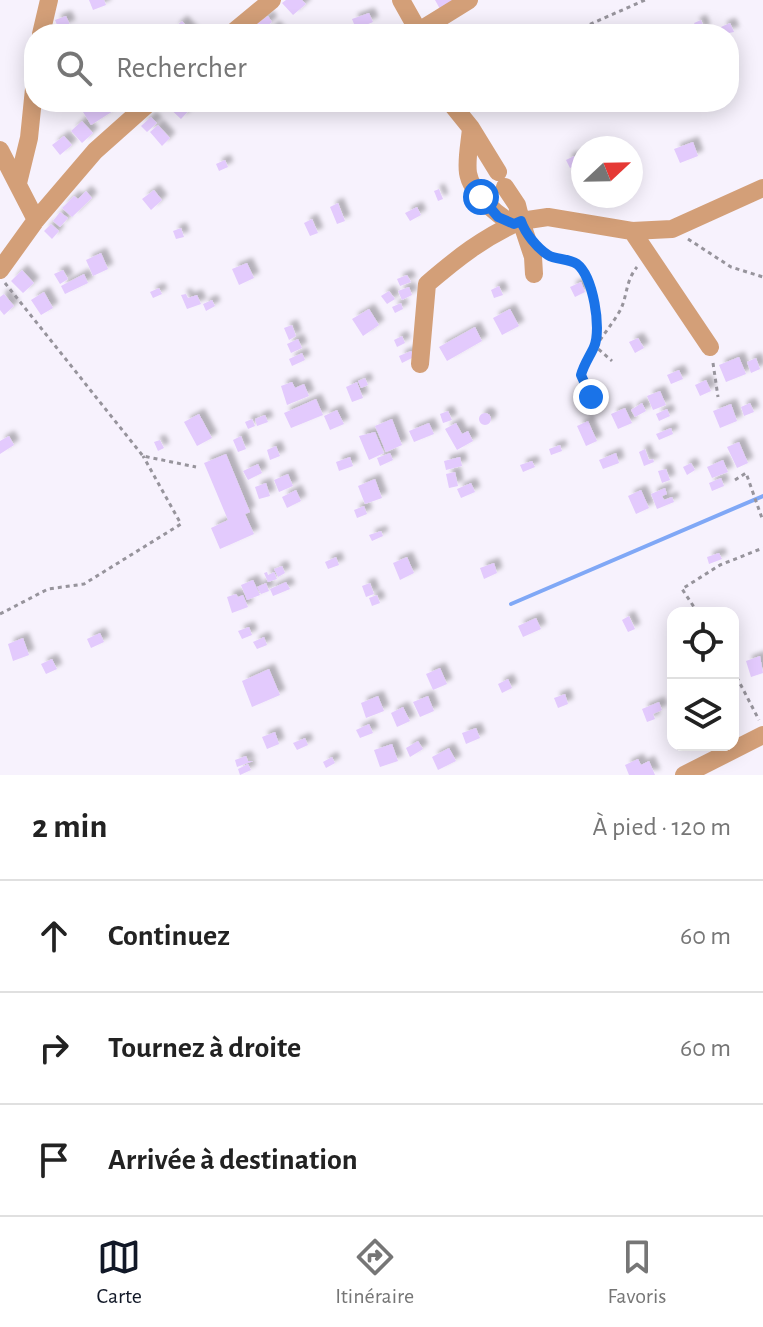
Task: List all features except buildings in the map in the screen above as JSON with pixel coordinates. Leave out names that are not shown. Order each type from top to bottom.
[{"type":"street","points":[[43,24],[49,0]]},
{"type":"street","points":[[243,24],[272,0]]},
{"type":"street","points":[[401,0],[414,24]]},
{"type":"street","points":[[433,24],[469,0]]},
{"type":"street","points":[[18,183],[32,112]]},
{"type":"street","points":[[0,270],[36,220],[95,151],[139,112]]},
{"type":"street","points":[[458,112],[517,205],[517,223],[533,257],[534,274]]},
{"type":"street","points":[[471,128],[468,175],[498,217],[517,223]]},
{"type":"street","points":[[0,150],[36,220]]},
{"type":"street","points":[[420,364],[427,284],[464,253],[517,223],[548,217],[632,231],[672,229],[763,188]]},
{"type":"street","points":[[632,231],[710,347]]},
{"type":"street","points":[[684,775],[763,735]]},
{"type":"path","points":[[591,24],[645,0]]},
{"type":"path","points":[[672,229],[731,267],[763,277]]},
{"type":"path","points":[[591,397],[581,375],[587,357],[620,312],[628,278],[648,253]]},
{"type":"path","points":[[549,256],[565,258],[584,273],[594,300],[597,322],[595,346]]},
{"type":"path","points":[[0,277],[143,456],[181,524],[84,584],[48,589],[0,614]]},
{"type":"path","points":[[595,346],[612,361]]},
{"type":"path","points":[[710,347],[718,397]]},
{"type":"path","points":[[143,456],[196,467]]},
{"type":"path","points":[[735,480],[746,473],[763,521]]},
{"type":"path","points":[[694,607],[682,589],[720,565],[763,548]]},
{"type":"path","points":[[738,679],[763,727]]},
{"type":"waterway","points":[[511,604],[763,496]]},
{"type":"route","points":[[481,197],[498,217],[514,224],[521,221],[525,232],[549,256],[565,258],[584,273],[594,300],[597,322],[595,346],[587,357],[581,375],[591,397]]}]
